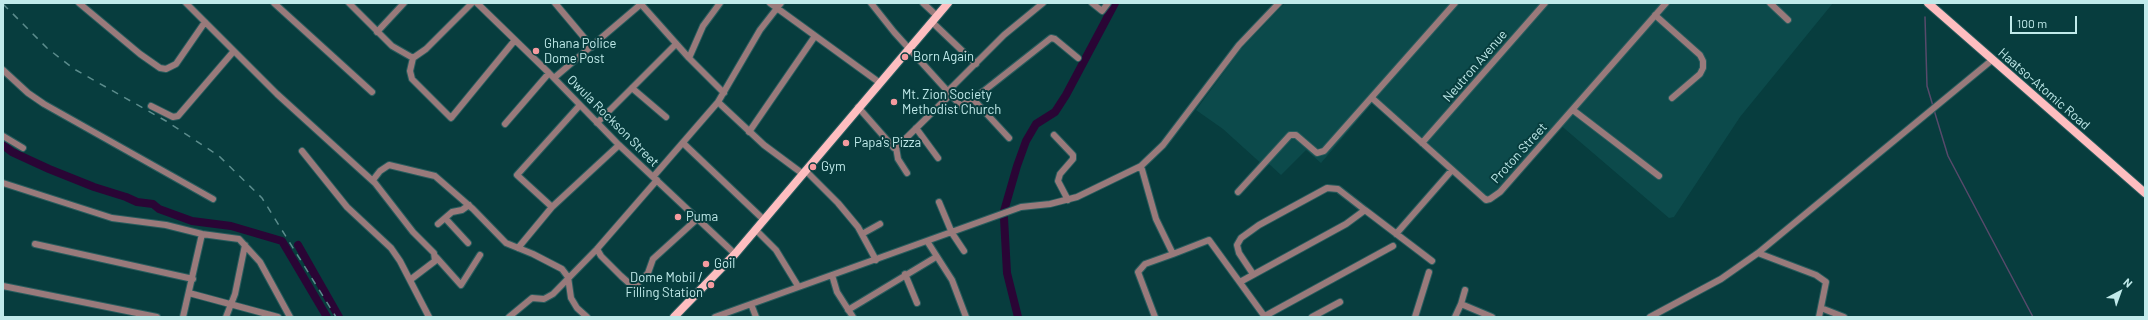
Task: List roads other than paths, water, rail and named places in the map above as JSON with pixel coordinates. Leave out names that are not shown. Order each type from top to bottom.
[{"type":"main road","points":[[674,317],[756,230],[858,107],[948,3]]},
{"type":"main road","name":"Haatso-Atomic Road","points":[[1928,3],[2145,192]]},
{"type":"street","points":[[79,3],[140,54],[160,68],[166,69],[176,64],[205,22]]},
{"type":"street","points":[[186,3],[233,52],[277,94],[373,180],[412,232],[461,285],[480,255]]},
{"type":"street","points":[[348,3],[392,46],[413,58]]},
{"type":"street","points":[[377,32],[404,3]]},
{"type":"street","points":[[472,3],[426,49],[413,58],[410,71],[412,78],[451,118],[515,40]]},
{"type":"street","name":"Owula Rockson Street","points":[[477,3],[549,73],[619,145],[735,254]]},
{"type":"street","points":[[555,3],[592,47]]},
{"type":"street","points":[[689,58],[703,26],[720,3]]},
{"type":"street","points":[[770,3],[775,9],[880,83]]},
{"type":"street","points":[[509,317],[532,298],[548,298],[597,249],[718,102],[753,41],[775,9],[781,3]]},
{"type":"street","points":[[871,3],[961,106],[973,99],[1051,38],[1055,39],[1078,58]]},
{"type":"street","points":[[923,3],[935,19],[976,64]]},
{"type":"street","points":[[896,147],[916,128],[1004,35],[1042,3]]},
{"type":"street","points":[[1092,3],[1102,11],[1108,3]]},
{"type":"street","points":[[715,317],[1021,207],[1068,200],[1141,166],[1163,145],[1196,98],[1239,45],[1279,3]]},
{"type":"street","points":[[1238,192],[1290,135],[1296,135],[1317,153],[1322,153],[1455,3]]},
{"type":"street","name":"Neutron Avenue","points":[[1422,143],[1545,3]]},
{"type":"street","name":"Proton Street","points":[[1372,98],[1486,200],[1490,199],[1500,192],[1666,3]]},
{"type":"street","points":[[1770,3],[1788,20]]},
{"type":"street","points":[[278,4],[372,92]]},
{"type":"street","points":[[554,78],[641,4],[689,58],[724,93]]},
{"type":"street","points":[[1655,15],[1700,54],[1703,61],[1703,68],[1700,74],[1672,98]]},
{"type":"street","points":[[749,132],[815,36]]},
{"type":"street","points":[[597,123],[676,44]]},
{"type":"street","points":[[151,106],[173,117],[178,116],[233,52]]},
{"type":"street","points":[[1650,317],[1721,279],[1758,253],[1992,60]]},
{"type":"street","points":[[3,70],[28,93],[44,104],[213,199]]},
{"type":"street","points":[[505,124],[549,73]]},
{"type":"street","points":[[632,88],[666,117]]},
{"type":"street","points":[[973,99],[1009,138]]},
{"type":"street","points":[[718,102],[749,132],[804,173],[838,202],[862,234],[876,260]]},
{"type":"street","points":[[552,207],[517,175],[580,105]]},
{"type":"street","points":[[858,107],[889,145],[896,147]]},
{"type":"street","points":[[1573,110],[1659,176]]},
{"type":"street","points":[[916,128],[938,158]]},
{"type":"street","points":[[1054,135],[1073,155],[1073,159],[1060,174],[1058,181],[1068,200]]},
{"type":"street","points":[[3,136],[23,148]]},
{"type":"street","points":[[683,143],[764,220]]},
{"type":"street","points":[[518,248],[552,207],[619,145]]},
{"type":"street","points":[[896,147],[898,159],[907,174]]},
{"type":"street","points":[[302,151],[347,206],[391,248],[410,280],[429,317]]},
{"type":"street","points":[[373,180],[380,171],[388,165],[399,169],[425,172],[435,176],[468,205],[499,237],[518,248],[562,269],[568,279],[572,298],[577,308],[587,317]]},
{"type":"street","points":[[1141,166],[1156,219],[1173,254]]},
{"type":"street","points":[[1396,234],[1452,170]]},
{"type":"street","points":[[3,183],[112,218],[166,225],[202,234],[238,239],[260,262],[290,317]]},
{"type":"street","points":[[1253,274],[1239,253],[1237,245],[1241,238],[1259,225],[1327,188],[1338,189],[1432,261]]},
{"type":"street","points":[[939,202],[952,233],[964,251]]},
{"type":"street","points":[[438,224],[452,212],[462,210],[468,205]]},
{"type":"street","points":[[1240,282],[1329,234],[1365,210]]},
{"type":"street","points":[[444,218],[468,243]]},
{"type":"street","points":[[597,249],[600,256],[621,276],[630,284],[636,285],[648,272],[654,259],[697,219]]},
{"type":"street","points":[[862,234],[880,224]]},
{"type":"street","points":[[756,230],[776,250],[798,286]]},
{"type":"street","points":[[183,317],[193,279],[202,234]]},
{"type":"street","points":[[1155,317],[1138,272],[1145,264],[1209,240],[1265,317],[1393,246]]},
{"type":"street","points":[[927,242],[952,280],[966,317]]},
{"type":"street","points":[[35,244],[193,279]]},
{"type":"street","points":[[226,317],[232,304],[245,245]]},
{"type":"street","points":[[1758,253],[1822,278],[1827,286],[1819,317]]},
{"type":"street","points":[[410,280],[431,266],[436,257]]},
{"type":"street","points":[[848,310],[905,274],[936,257]]},
{"type":"street","points":[[1415,317],[1429,272]]},
{"type":"street","points":[[905,274],[917,303]]},
{"type":"street","points":[[832,275],[838,292],[852,317]]},
{"type":"street","points":[[3,286],[157,317]]},
{"type":"street","points":[[1455,317],[1461,304],[1464,290]]},
{"type":"street","points":[[189,293],[278,317]]},
{"type":"street","points":[[1312,317],[1340,302]]},
{"type":"street","points":[[751,304],[756,317]]},
{"type":"street","points":[[1461,304],[1492,317]]},
{"type":"street","points":[[1821,308],[1844,317]]},
{"type":"waterway","points":[[1004,211],[1026,141],[1036,124],[1055,112],[1066,95],[1115,3]]},
{"type":"waterway","points":[[1925,17],[1927,86],[1933,106]]},
{"type":"waterway","points":[[1934,110],[1948,156],[2033,317]]},
{"type":"waterway","points":[[3,145],[12,152],[49,169],[137,202],[153,204],[159,209],[192,221],[231,226],[282,241],[327,317]]},
{"type":"waterway","points":[[1004,218],[1007,273],[1018,317]]},
{"type":"waterway","points":[[298,245],[339,317]]},
{"type":"railway","points":[[3,4],[47,48],[74,69],[166,121],[219,156],[262,198],[336,317]]},
{"type":"place","name":"Ghana Police Dome Post","points":[[536,51]]},
{"type":"place","name":"Born Again","points":[[905,57]]},
{"type":"place","name":"Mt. Zion Society Methodist Church","points":[[894,102]]},
{"type":"place","name":"Papa's Pizza","points":[[846,143]]},
{"type":"place","name":"Gym","points":[[813,167]]},
{"type":"place","name":"Puma","points":[[678,217]]},
{"type":"place","name":"Goil","points":[[706,264]]},
{"type":"place","name":"Dome Mobil / Filling Station","points":[[711,285]]}]
